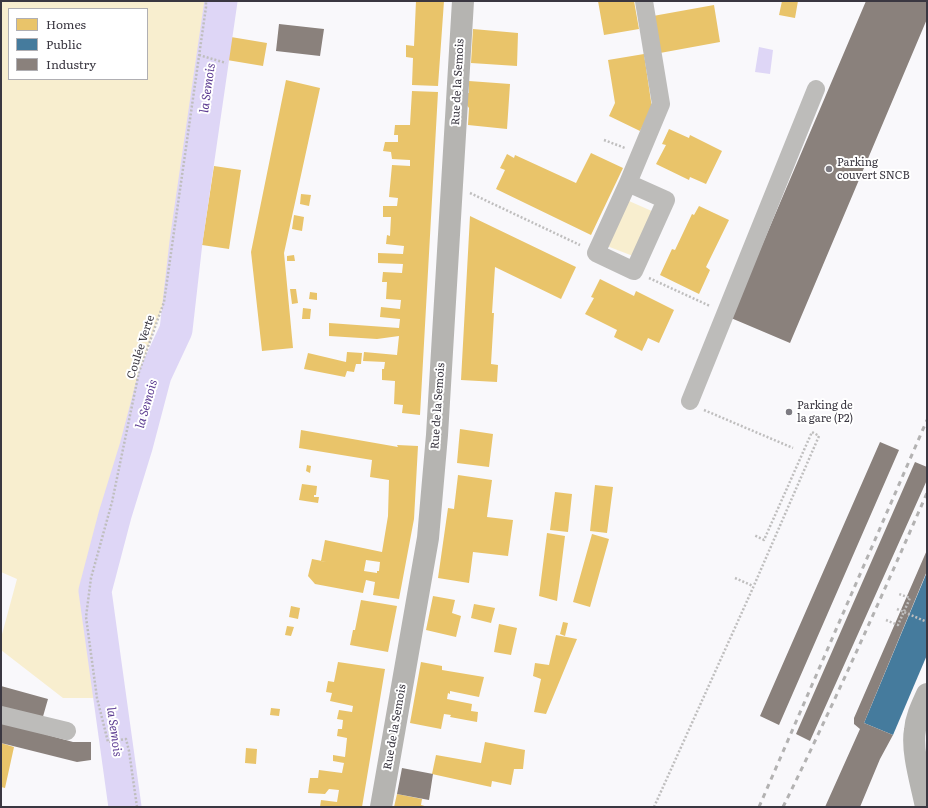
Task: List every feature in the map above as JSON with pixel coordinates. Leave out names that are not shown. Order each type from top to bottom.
[{"type":"main road","name":"Rue de la Semois","points":[[381,807],[428,538],[437,435],[463,1]]},
{"type":"main road","points":[[926,807],[915,750],[914,730],[927,694]]},
{"type":"lane","points":[[628,183],[666,200],[634,271],[596,253],[628,183],[661,104],[644,1]]},
{"type":"lane","points":[[696,405],[816,89]]},
{"type":"lane","points":[[1,715],[67,731]]},
{"type":"path","name":"Coulée Verte","points":[[137,807],[126,739],[108,742],[97,698],[86,617],[91,578],[112,502],[139,372],[164,302],[206,1]]},
{"type":"path","points":[[199,55],[226,62]]},
{"type":"path","points":[[452,184],[596,253]]},
{"type":"path","points":[[634,271],[716,309]]},
{"type":"path","points":[[696,405],[793,448]]},
{"type":"path","points":[[654,807],[819,436],[812,432],[764,540],[754,535]]},
{"type":"path","points":[[735,578],[753,586]]},
{"type":"path","points":[[886,620],[898,625],[910,598],[899,594]]},
{"type":"path","points":[[897,609],[927,622]]},
{"type":"shaded area","points":[[1,1],[206,1],[164,302],[139,372],[112,502],[91,578],[86,617],[97,698],[63,698],[1,650],[1,638],[17,579],[1,572]]},
{"type":"shaded area","points":[[759,47],[773,50],[770,74],[755,72]]},
{"type":"shaded area","points":[[629,201],[654,212],[633,256],[607,246]]},
{"type":"building: Homes","points":[[416,1],[444,1],[438,86],[412,85],[413,58],[406,57],[406,45],[414,46]]},
{"type":"building: Homes","points":[[598,1],[634,1],[639,29],[604,35]]},
{"type":"building: Homes","points":[[782,1],[798,1],[795,18],[779,15]]},
{"type":"building: Homes","points":[[714,5],[720,42],[660,53],[653,16]]},
{"type":"building: Homes","points":[[473,29],[518,33],[517,66],[471,63]]},
{"type":"building: Homes","points":[[231,37],[267,43],[263,66],[227,60]]},
{"type":"building: Homes","points":[[644,54],[652,108],[640,131],[609,116],[615,103],[608,60]]},
{"type":"building: Homes","points":[[286,80],[320,88],[284,253],[293,348],[262,351],[251,252]]},
{"type":"building: Homes","points":[[469,81],[510,84],[507,129],[468,125],[469,108],[466,104],[466,93],[469,93]]},
{"type":"building: Homes","points":[[412,91],[438,92],[420,415],[402,413],[403,405],[394,404],[395,381],[382,380],[382,369],[384,369],[385,362],[363,361],[364,352],[397,355],[399,336],[377,339],[329,336],[329,323],[399,328],[400,319],[380,317],[381,307],[400,309],[401,300],[386,299],[387,282],[382,282],[383,272],[402,273],[403,264],[378,263],[378,253],[403,254],[404,246],[386,244],[387,235],[390,236],[391,217],[383,217],[383,206],[397,206],[398,198],[389,197],[392,165],[410,166],[410,160],[392,159],[391,152],[383,151],[385,142],[398,142],[398,135],[394,135],[395,125],[410,125]]},
{"type":"building: Homes","points":[[669,129],[689,138],[690,135],[722,151],[706,184],[690,177],[689,180],[656,164],[666,145],[662,144]]},
{"type":"building: Homes","points":[[591,153],[623,168],[591,235],[496,189],[505,170],[500,168],[507,154],[514,158],[515,155],[576,183]]},
{"type":"building: Homes","points":[[214,166],[241,170],[229,249],[202,245]]},
{"type":"building: Homes","points":[[301,194],[311,195],[309,206],[300,204]]},
{"type":"building: Homes","points":[[699,206],[729,220],[706,267],[710,270],[699,294],[660,275],[672,249],[675,250],[692,214],[694,215]]},
{"type":"building: Homes","points":[[294,215],[304,217],[302,231],[292,229]]},
{"type":"building: Homes","points":[[470,216],[576,267],[561,299],[495,267],[491,364],[498,365],[497,382],[461,380]]},
{"type":"building: Homes","points":[[294,255],[295,261],[287,261],[287,256]]},
{"type":"building: Homes","points":[[600,279],[634,296],[636,291],[674,310],[659,343],[648,338],[642,351],[614,337],[617,330],[585,314],[594,298],[591,297]]},
{"type":"building: Homes","points":[[290,289],[296,289],[298,303],[292,304]]},
{"type":"building: Homes","points":[[310,292],[317,293],[317,300],[309,299]]},
{"type":"building: Homes","points":[[303,308],[311,309],[310,319],[302,319]]},
{"type":"building: Homes","points":[[347,352],[362,353],[361,364],[356,364],[354,372],[347,371],[345,377],[304,369],[308,353],[346,362]]},
{"type":"building: Homes","points":[[460,429],[493,434],[489,467],[457,463]]},
{"type":"building: Homes","points":[[301,430],[398,447],[397,445],[418,446],[414,519],[399,599],[373,595],[375,582],[366,580],[363,593],[315,584],[308,576],[312,559],[321,561],[325,540],[382,552],[388,516],[389,480],[370,477],[372,460],[299,448]],"holes":[[[366,560],[380,562],[379,571],[377,571],[377,573],[364,571]]]},
{"type":"building: Homes","points":[[307,465],[311,466],[310,473],[306,471]]},
{"type":"building: Homes","points":[[458,475],[492,480],[487,517],[513,520],[508,556],[473,552],[469,583],[438,578],[448,508],[454,509]]},
{"type":"building: Homes","points":[[302,484],[317,486],[316,495],[314,495],[314,497],[319,497],[318,503],[299,500]]},
{"type":"building: Homes","points":[[595,485],[613,487],[607,533],[590,531]]},
{"type":"building: Homes","points":[[555,492],[572,494],[568,532],[550,530]]},
{"type":"building: Homes","points":[[547,533],[565,536],[557,601],[539,596]]},
{"type":"building: Homes","points":[[592,534],[609,539],[590,607],[573,602]]},
{"type":"building: Homes","points":[[433,596],[455,600],[452,613],[461,616],[456,637],[426,630]]},
{"type":"building: Homes","points":[[361,600],[397,606],[388,652],[350,645],[353,630],[355,630]]},
{"type":"building: Homes","points":[[474,604],[495,608],[491,623],[471,618]]},
{"type":"building: Homes","points":[[291,606],[300,608],[298,619],[289,617]]},
{"type":"building: Homes","points":[[563,622],[568,623],[565,636],[560,634]]},
{"type":"building: Homes","points":[[499,624],[517,628],[511,655],[494,652]]},
{"type":"building: Homes","points":[[287,626],[294,627],[291,636],[285,635]]},
{"type":"building: Homes","points":[[556,635],[577,639],[546,714],[534,712],[541,679],[533,676],[535,663],[549,665]]},
{"type":"building: Homes","points":[[338,662],[385,669],[362,807],[320,807],[321,800],[337,802],[339,790],[329,789],[325,794],[308,793],[310,778],[318,778],[319,770],[342,773],[344,763],[333,761],[333,755],[345,757],[347,738],[337,736],[338,729],[342,729],[343,720],[337,719],[339,710],[352,712],[353,706],[330,701],[332,693],[326,692],[328,681],[334,682]]},
{"type":"building: Homes","points":[[421,662],[442,666],[442,670],[484,677],[479,697],[450,691],[447,699],[472,704],[471,711],[478,712],[477,722],[450,717],[451,715],[444,714],[441,729],[410,723]]},
{"type":"building: Homes","points":[[271,708],[280,709],[279,716],[270,715]]},
{"type":"building: Homes","points":[[485,742],[525,750],[523,769],[514,769],[511,785],[492,781],[491,787],[432,774],[436,755],[481,763]]},
{"type":"building: Homes","points":[[1,743],[14,747],[5,788],[1,787]]},
{"type":"building: Homes","points":[[246,748],[257,749],[256,764],[245,763]]},
{"type":"building: Homes","points":[[397,794],[422,799],[421,805],[428,807],[394,807]]},
{"type":"building: Public","points":[[927,572],[927,655],[893,735],[864,723]]},
{"type":"building: Industry","name":"Parking couvert SNCB","points":[[866,1],[927,1],[927,19],[790,343],[731,318]]},
{"type":"building: Industry","points":[[279,24],[324,29],[320,56],[276,51]]},
{"type":"building: Industry","points":[[880,442],[899,450],[779,725],[760,716]]},
{"type":"building: Industry","points":[[915,462],[927,467],[927,480],[810,741],[796,734]]},
{"type":"building: Industry","points":[[927,550],[927,571],[864,723],[893,735],[880,759],[860,807],[825,807],[860,729],[854,724],[854,718]]},
{"type":"building: Industry","points":[[1,686],[48,699],[42,720],[1,709]]},
{"type":"building: Industry","points":[[1,722],[73,742],[91,742],[91,760],[77,762],[1,743]]},
{"type":"building: Industry","points":[[402,768],[433,774],[429,800],[397,794]]},
{"type":"waterway","name":"la Semois","points":[[125,807],[95,591],[155,375],[176,330],[186,242],[221,1]]},
{"type":"railway","points":[[759,807],[927,420]]},
{"type":"railway","points":[[783,807],[839,690],[927,493]]},
{"type":"place","name":"Parking couvert SNCB","points":[[829,169]]},
{"type":"place","name":"Parking de la gare (P2)","points":[[789,412]]}]
